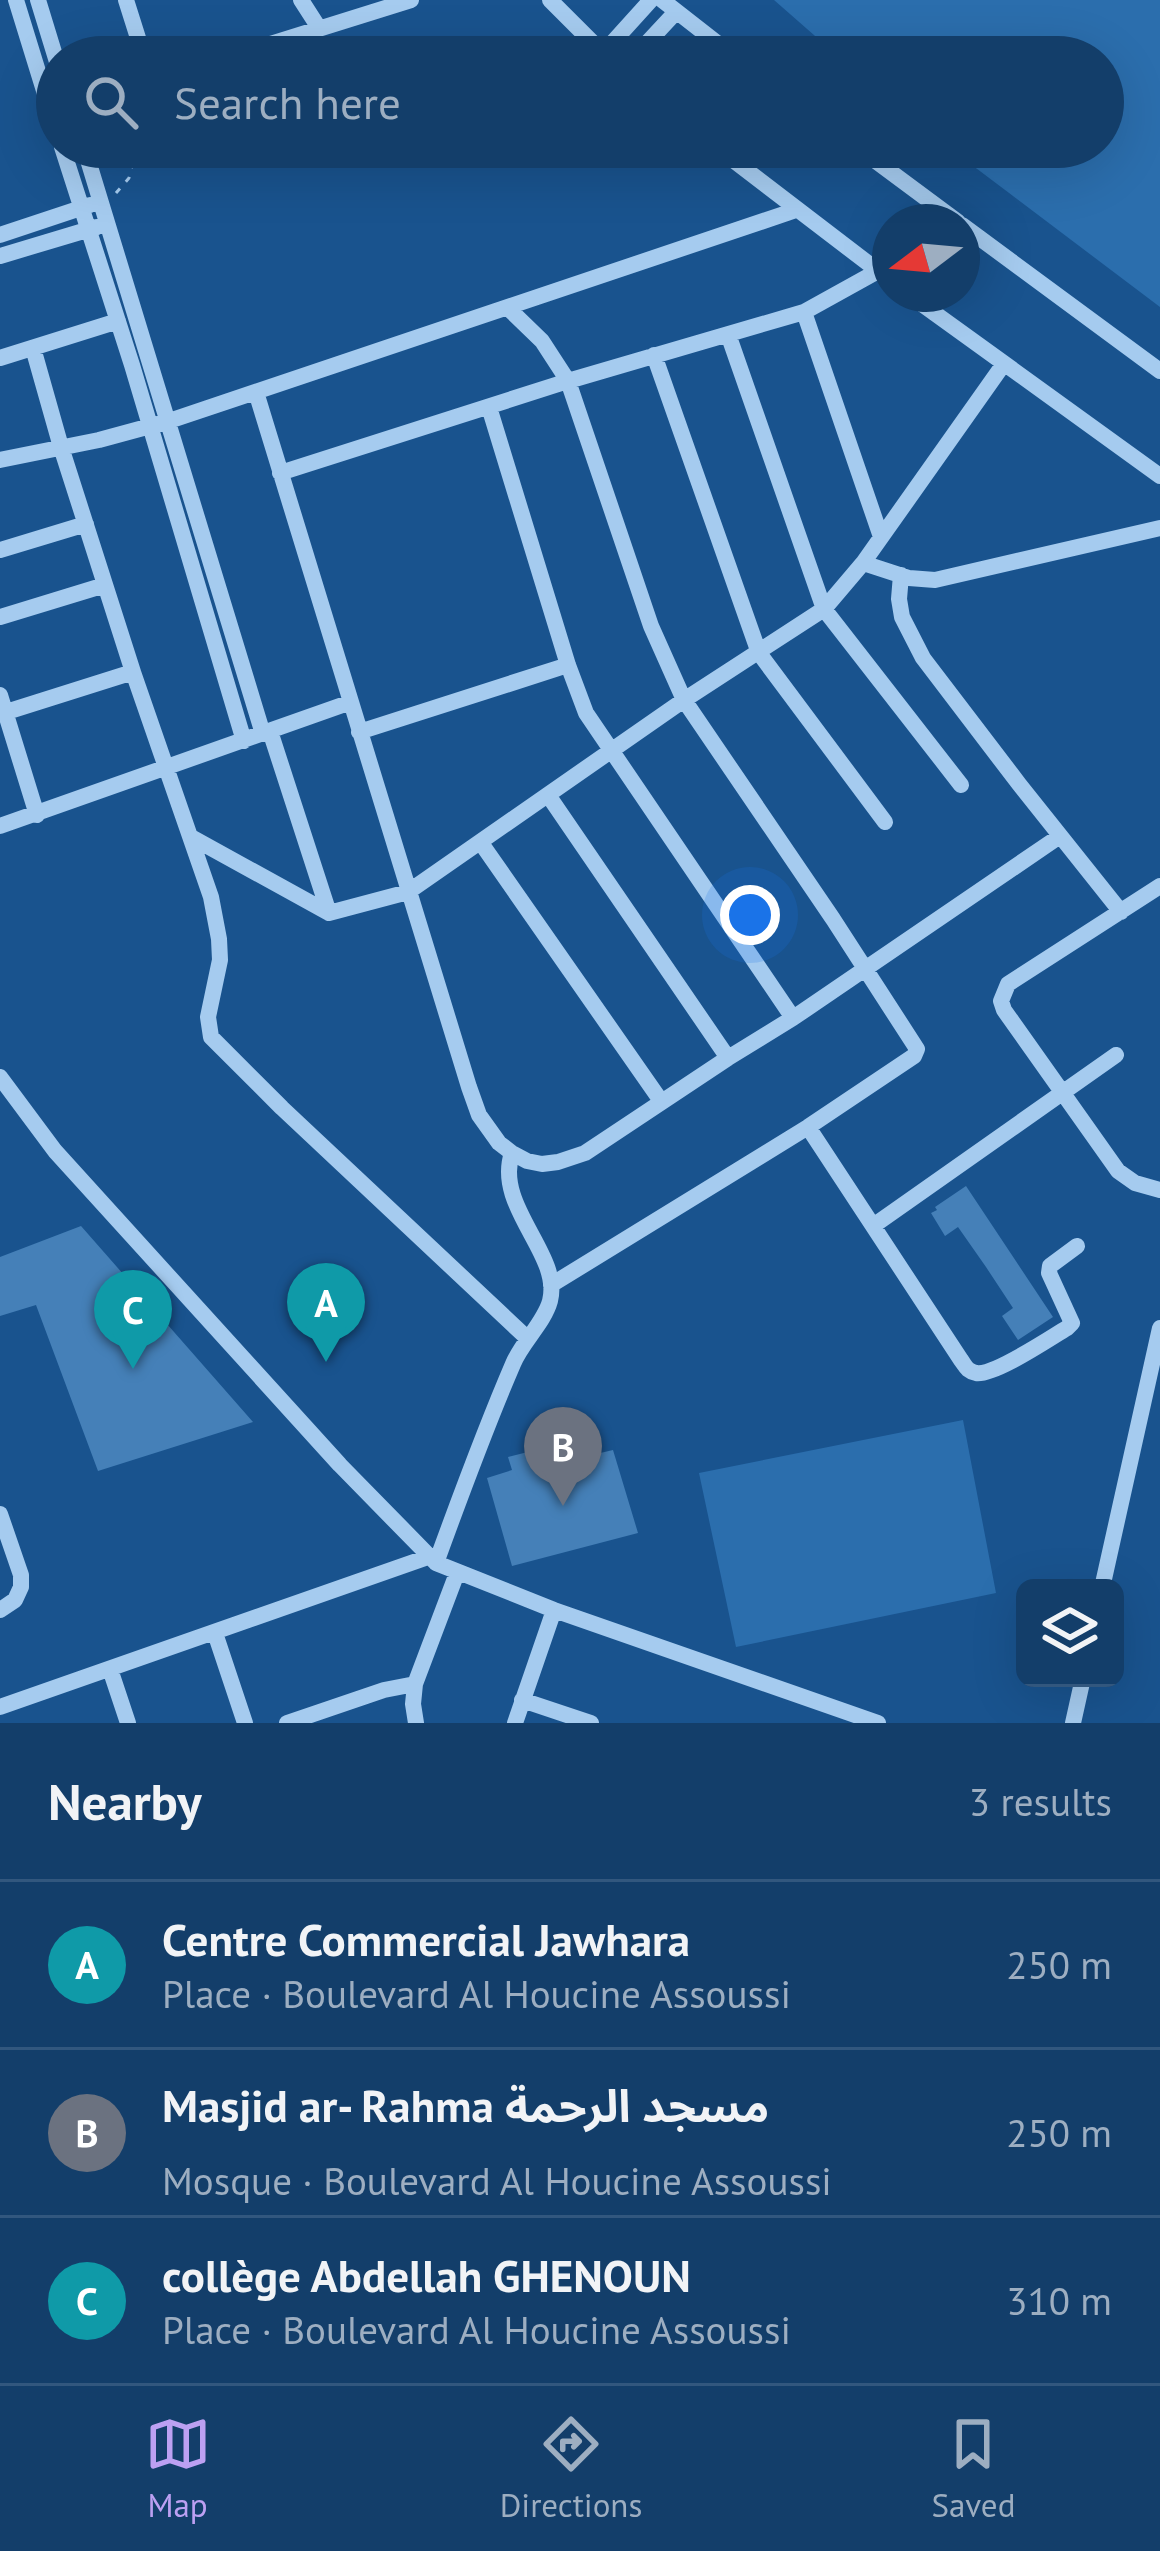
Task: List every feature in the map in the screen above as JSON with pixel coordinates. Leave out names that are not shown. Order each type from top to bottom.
[{"type":"street","points":[[16,0],[36,65]]},
{"type":"street","points":[[38,0],[49,36]]},
{"type":"street","points":[[126,0],[137,36]]},
{"type":"street","points":[[301,0],[319,28]]},
{"type":"street","points":[[294,36],[411,0]]},
{"type":"street","points":[[550,0],[586,36]]},
{"type":"street","points":[[621,36],[650,0]]},
{"type":"street","points":[[648,36],[669,6],[708,36]]},
{"type":"street","points":[[69,168],[244,741]]},
{"type":"street","points":[[91,168],[267,732],[329,913]]},
{"type":"street","points":[[743,168],[872,267]]},
{"type":"street","points":[[885,168],[934,204]]},
{"type":"street","points":[[0,235],[102,201]]},
{"type":"street","points":[[0,460],[170,421],[796,210]]},
{"type":"street","points":[[0,256],[108,223]]},
{"type":"street","points":[[980,238],[1160,371]]},
{"type":"street","points":[[280,473],[804,312],[872,281]]},
{"type":"street","points":[[509,309],[542,341],[568,381],[651,626],[684,700],[916,1049],[914,1056],[808,1126],[551,1285]]},
{"type":"street","points":[[804,312],[881,537]]},
{"type":"street","points":[[932,312],[1160,476]]},
{"type":"street","points":[[0,358],[118,321]]},
{"type":"street","points":[[728,334],[824,609],[961,784]]},
{"type":"street","points":[[33,348],[133,672],[212,897],[220,960],[208,1017],[212,1037],[527,1338]]},
{"type":"street","points":[[654,355],[759,653],[885,822]]},
{"type":"street","points":[[191,837],[329,913],[408,892],[824,609],[863,563],[1003,365]]},
{"type":"street","points":[[256,392],[479,1115],[512,1153],[542,1164],[585,1153],[1060,836]]},
{"type":"street","points":[[489,407],[586,713],[793,1018]]},
{"type":"street","points":[[0,550],[86,524]]},
{"type":"street","points":[[863,563],[935,580],[1160,527]]},
{"type":"street","points":[[901,575],[902,617],[923,658],[1120,912]]},
{"type":"street","points":[[0,617],[105,585]]},
{"type":"street","points":[[359,732],[568,665]]},
{"type":"street","points":[[37,815],[2,707],[133,672]]},
{"type":"street","points":[[0,826],[351,702]]},
{"type":"street","points":[[548,795],[728,1058]]},
{"type":"street","points":[[481,843],[661,1102]]},
{"type":"street","points":[[1160,886],[1008,984],[1002,994],[1004,1010],[1118,1171],[1126,1179],[1160,1190]]},
{"type":"street","points":[[873,1226],[1116,1055]]},
{"type":"street","points":[[0,1077],[55,1151],[432,1560],[554,1610],[855,1719],[878,1723]]},
{"type":"street","points":[[808,1126],[968,1369],[976,1373],[995,1368],[1072,1323],[1049,1273],[1050,1266],[1077,1246]]},
{"type":"street","points":[[0,1707],[432,1560],[514,1359],[548,1308],[551,1285],[544,1263],[508,1185],[512,1153]]},
{"type":"street","points":[[1104,1579],[1160,1328]]},
{"type":"street","points":[[0,1514],[22,1581],[15,1600],[0,1610]]},
{"type":"street","points":[[416,1723],[415,1684],[458,1574]]},
{"type":"street","points":[[514,1723],[554,1610]]},
{"type":"street","points":[[215,1633],[245,1723]]},
{"type":"street","points":[[110,1670],[128,1723]]},
{"type":"street","points":[[287,1723],[415,1684]]},
{"type":"street","points":[[1073,1723],[1081,1687]]},
{"type":"street","points":[[522,1700],[591,1723]]},
{"type":"path","points":[[102,201],[116,193],[132,168]]},
{"type":"shaded area","points":[[774,0],[1160,0],[1160,307],[976,168],[1124,168],[1124,36],[815,36]]},
{"type":"shaded area","points":[[963,1420],[996,1593],[736,1647],[699,1473]]},
{"type":"building","points":[[966,1186],[1053,1317],[1018,1340],[1002,1316],[1013,1308],[986,1267],[958,1227],[945,1236],[931,1213]]},
{"type":"building","points":[[81,1226],[253,1422],[98,1471],[36,1305],[0,1316],[0,1257]]},
{"type":"building","points":[[575,1440],[579,1458],[613,1450],[638,1533],[512,1566],[487,1478],[512,1470],[508,1457]]},
{"type":"place","name":"Centre Commercial Jawhara","points":[[326,1362]]},
{"type":"place","name":"collège Abdellah GHENOUN","points":[[133,1369]]},
{"type":"place","name":"Masjid ar- Rahma مسجد الرحمة","points":[[563,1506]]}]
